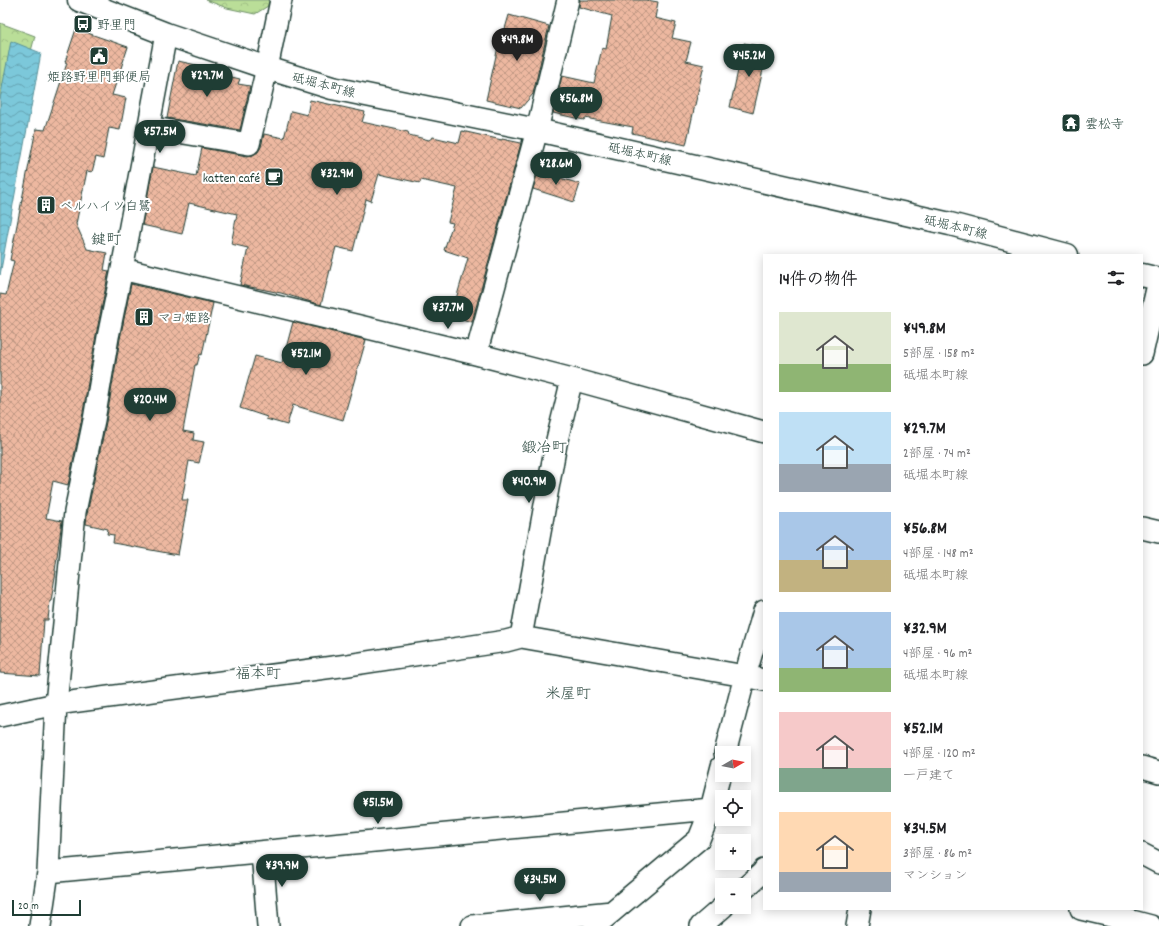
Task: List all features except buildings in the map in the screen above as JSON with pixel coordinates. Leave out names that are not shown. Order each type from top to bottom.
[{"type":"main road","name":"砥堀本町線","points":[[80,0],[166,34],[332,88],[537,130],[950,224],[1063,254]]},
{"type":"main road","points":[[1143,275],[1159,280]]},
{"type":"street","points":[[148,127],[250,144],[268,68],[281,0]]},
{"type":"street","points":[[476,354],[537,130],[568,0]]},
{"type":"street","points":[[40,926],[48,872],[56,704],[76,512],[166,34]]},
{"type":"street","points":[[122,269],[476,354],[763,432]]},
{"type":"street","points":[[1143,350],[1159,280]]},
{"type":"street","points":[[521,637],[556,444],[572,379]]},
{"type":"street","points":[[1143,528],[1159,532]]},
{"type":"street","points":[[728,746],[755,678],[763,618]]},
{"type":"street","points":[[0,716],[56,704],[348,665],[506,641],[521,637],[755,678]]},
{"type":"street","points":[[1143,767],[1159,772]]},
{"type":"street","points":[[595,926],[699,839],[711,809],[718,782]]},
{"type":"street","points":[[48,872],[711,809]]},
{"type":"street","points":[[262,852],[268,926]]},
{"type":"street","points":[[1143,855],[1159,863]]},
{"type":"street","points":[[751,883],[763,873]]},
{"type":"street","points":[[858,926],[860,910]]},
{"type":"street","points":[[1084,910],[1151,926]]},
{"type":"street","points":[[472,926],[612,912]]},
{"type":"street","points":[[701,926],[715,914]]},
{"type":"green space","points":[[206,0],[269,0],[268,6],[255,14],[227,8]]},
{"type":"green space","points":[[0,23],[35,36],[0,174]]},
{"type":"water","points":[[11,41],[41,53],[0,275],[0,99]]},
{"type":"place","name":"野里門","points":[[83,24]]},
{"type":"place","name":"姫路野里門郵便局","points":[[99,56]]},
{"type":"place","name":"雲松寺","points":[[1071,123]]},
{"type":"place","name":"katten café","points":[[274,177]]},
{"type":"place","name":"ベルハイツ白鷺","points":[[46,205]]},
{"type":"place","name":"マヨ姫路","points":[[144,317]]},
{"type":"district","name":"鍵町","points":[[106,239]]},
{"type":"district","name":"鍛冶町","points":[[544,447]]},
{"type":"district","name":"福本町","points":[[258,673]]},
{"type":"district","name":"米屋町","points":[[568,693]]}]
